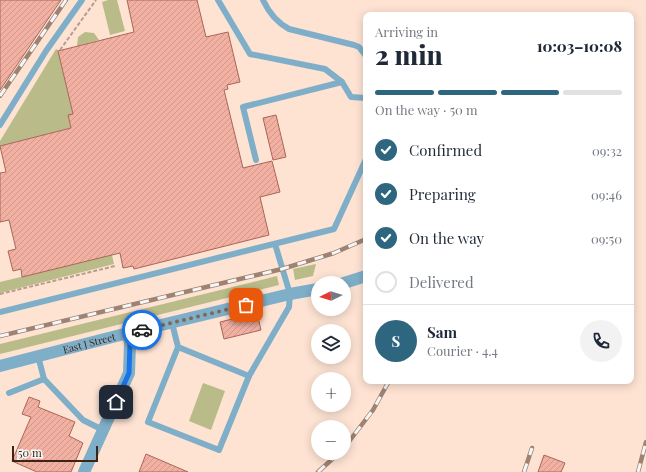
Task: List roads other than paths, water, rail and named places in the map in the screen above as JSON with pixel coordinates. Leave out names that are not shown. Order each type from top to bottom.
[{"type":"street","points":[[351,281],[363,277]]},
{"type":"street","name":"East J Street","points":[[0,366],[128,333],[311,290]]},
{"type":"street","points":[[84,472],[129,373],[130,343],[128,333]]},
{"type":"lane","points":[[0,125],[46,51],[82,0]]},
{"type":"lane","points":[[218,0],[250,54],[325,70],[337,77],[342,82],[351,97],[363,98]]},
{"type":"lane","points":[[263,0],[272,17],[284,27],[300,33],[354,44],[360,47],[363,52]]},
{"type":"lane","points":[[256,160],[243,106],[342,82]]},
{"type":"lane","points":[[0,312],[334,229],[363,166]]},
{"type":"lane","points":[[172,323],[178,347],[148,422],[219,450],[249,376],[288,307],[290,294],[275,244]]},
{"type":"lane","points":[[178,347],[249,376]]},
{"type":"lane","points":[[38,356],[44,378],[83,420],[103,430]]},
{"type":"lane","points":[[9,393],[44,378]]},
{"type":"railway","points":[[0,96],[66,0]]},
{"type":"railway","points":[[0,336],[282,269],[334,253],[363,240]]},
{"type":"railway","points":[[351,439],[373,410],[387,384]]},
{"type":"railway","points":[[638,472],[646,442]]},
{"type":"railway","points":[[524,472],[532,448]]},
{"type":"railway","points":[[318,472],[331,460]]}]
